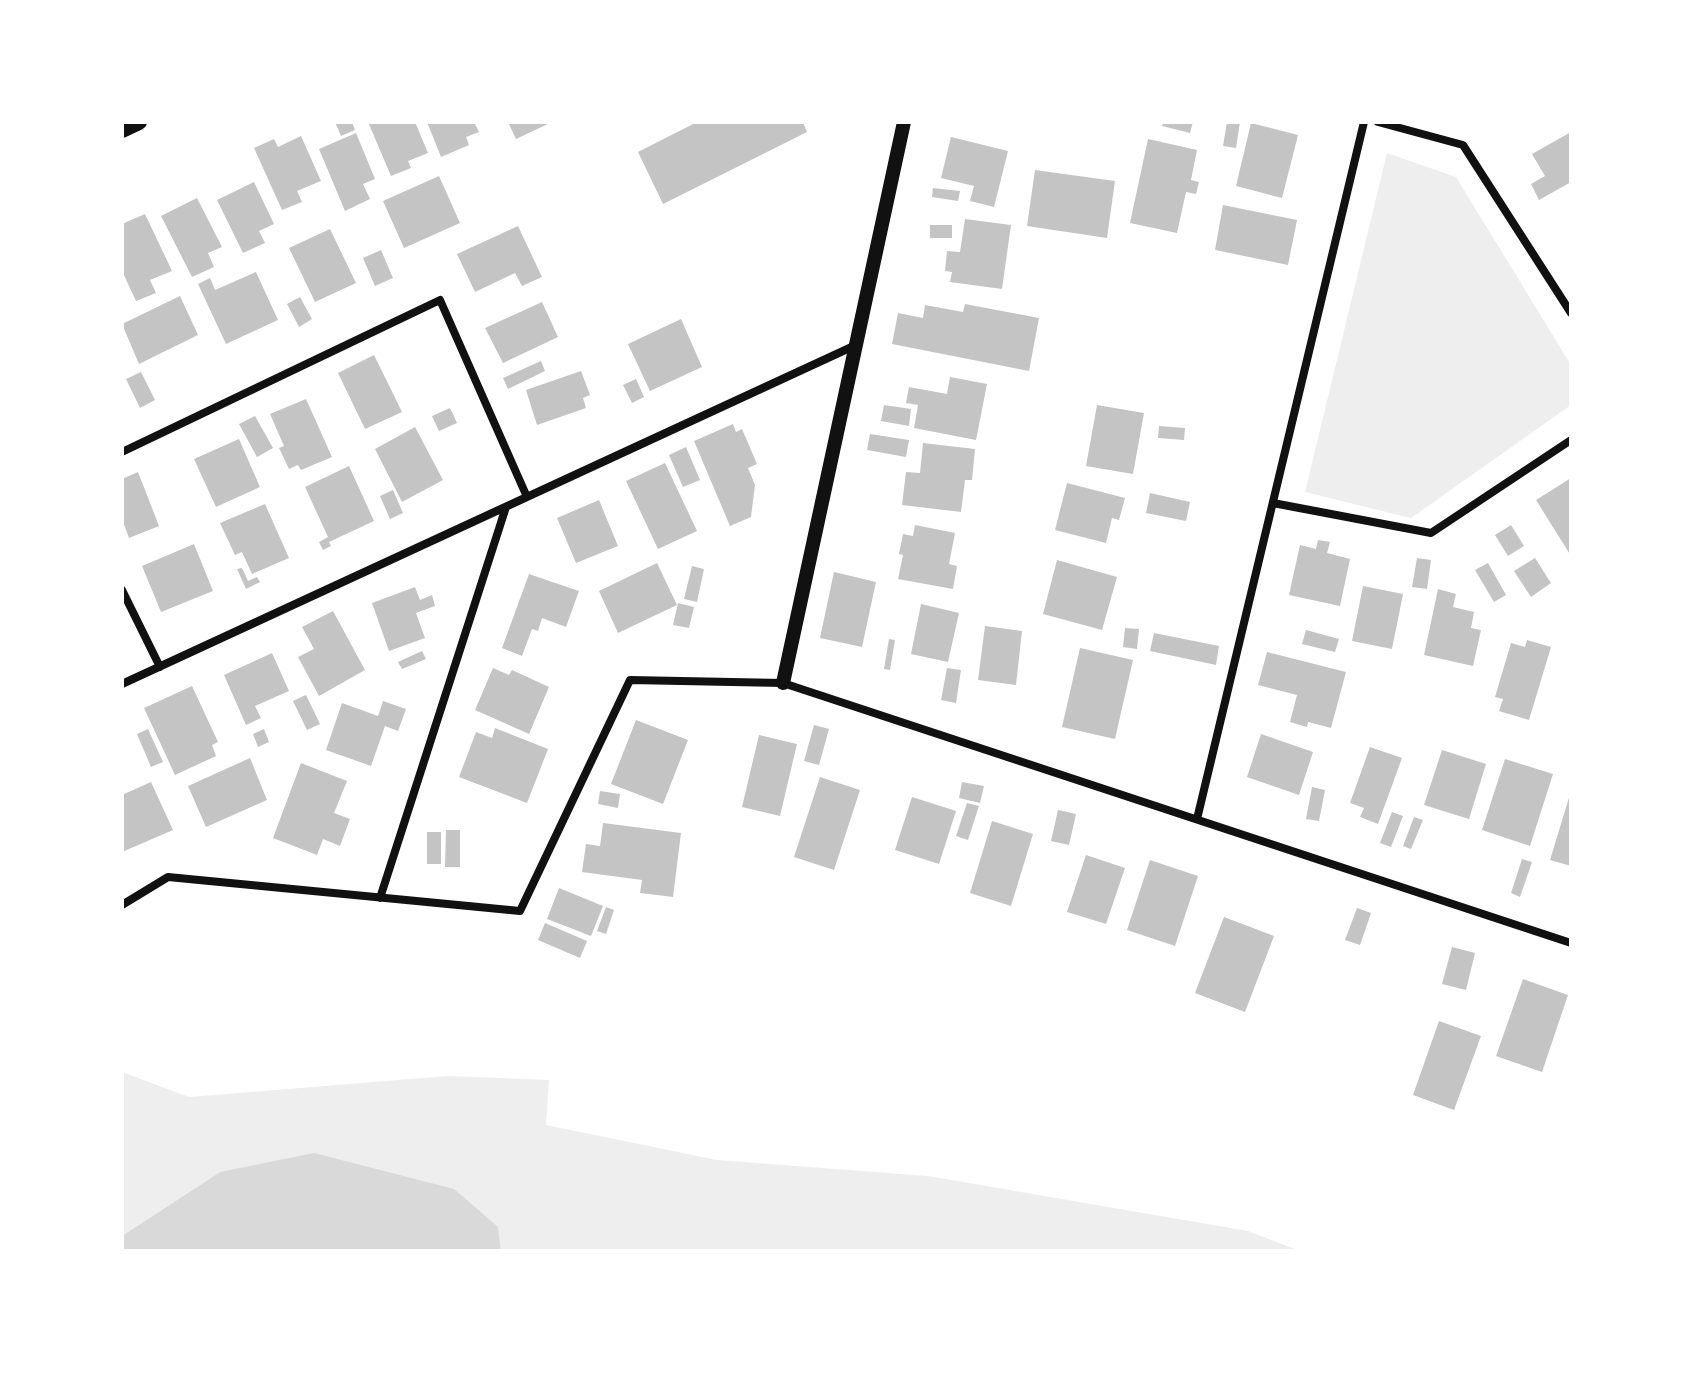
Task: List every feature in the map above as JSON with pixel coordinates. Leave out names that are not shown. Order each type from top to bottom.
[{"type":"main road","points":[[122,130],[139,122]]},
{"type":"street","points":[[783,683],[904,122]]},
{"type":"street","points":[[1197,819],[1364,122]]},
{"type":"street","points":[[1378,122],[1463,145],[1571,313]]},
{"type":"street","points":[[122,452],[440,300],[527,497]]},
{"type":"street","points":[[122,684],[856,345]]},
{"type":"street","points":[[1273,503],[1431,533],[1571,440]]},
{"type":"street","points":[[380,898],[506,507]]},
{"type":"street","points":[[122,590],[160,667]]},
{"type":"street","points":[[122,905],[168,877],[520,911],[630,680],[783,683],[1571,943]]},
{"type":"shaded area","points":[[1387,153],[1456,177],[1571,365],[1571,405],[1411,518],[1305,492]]},
{"type":"shaded area","points":[[122,1072],[189,1097],[448,1076],[549,1080],[546,1125],[717,1160],[928,1176],[1248,1231],[1300,1251],[501,1251],[498,1227],[220,1172],[122,1236]]},
{"type":"shaded area","points":[[314,1153],[454,1189],[498,1227],[501,1251],[122,1251],[122,1236],[220,1172]]},
{"type":"building","points":[[335,122],[352,122],[355,130],[341,136]]},
{"type":"building","points":[[368,122],[415,122],[428,153],[408,161],[411,168],[391,176]]},
{"type":"building","points":[[427,122],[474,122],[479,132],[466,137],[469,145],[441,157]]},
{"type":"building","points":[[508,122],[547,122],[548,124],[516,139]]},
{"type":"building","points":[[697,122],[803,122],[807,132],[663,204],[638,152]]},
{"type":"building","points":[[1163,122],[1193,122],[1190,133],[1162,126]]},
{"type":"building","points":[[1227,122],[1240,122],[1236,148],[1223,146]]},
{"type":"building","points":[[1251,123],[1298,135],[1282,198],[1236,186]]},
{"type":"building","points":[[1571,132],[1571,182],[1539,200],[1531,184],[1545,176],[1532,154]]},
{"type":"building","points":[[356,133],[375,179],[363,184],[370,199],[345,211],[319,149]]},
{"type":"building","points":[[301,136],[321,181],[297,191],[302,202],[282,210],[254,148],[274,139],[278,147]]},
{"type":"building","points":[[951,137],[1008,151],[994,207],[970,201],[974,186],[941,178]]},
{"type":"building","points":[[1148,139],[1197,150],[1191,180],[1199,182],[1196,194],[1186,192],[1177,233],[1130,223]]},
{"type":"building","points":[[1035,170],[1115,181],[1107,238],[1027,226]]},
{"type":"building","points":[[439,176],[460,223],[404,248],[383,201]]},
{"type":"building","points":[[254,182],[274,224],[259,231],[265,243],[243,253],[217,200]]},
{"type":"building","points":[[933,188],[960,191],[958,201],[932,197]]},
{"type":"building","points":[[197,198],[222,247],[208,253],[214,267],[192,277],[161,216]]},
{"type":"building","points":[[1223,205],[1297,220],[1288,265],[1215,250]]},
{"type":"building","points":[[145,214],[172,271],[150,280],[156,293],[136,301],[122,271],[122,224]]},
{"type":"building","points":[[965,219],[1011,225],[1002,289],[950,282],[952,272],[945,271],[947,251],[960,252]]},
{"type":"building","points":[[930,225],[952,225],[952,238],[930,238]]},
{"type":"building","points":[[518,226],[542,277],[522,286],[515,273],[475,292],[457,254]]},
{"type":"building","points":[[330,229],[356,283],[315,302],[289,248]]},
{"type":"building","points":[[381,250],[393,278],[375,286],[363,258]]},
{"type":"building","points":[[256,272],[278,320],[226,344],[198,284],[210,278],[215,290]]},
{"type":"building","points":[[180,296],[198,335],[139,364],[122,324]]},
{"type":"building","points":[[300,297],[312,319],[299,327],[287,304]]},
{"type":"building","points":[[542,302],[558,337],[503,363],[485,328]]},
{"type":"building","points":[[965,304],[1039,318],[1029,371],[892,344],[898,313],[923,318],[925,305],[963,312]]},
{"type":"building","points":[[681,319],[702,367],[650,391],[628,344]]},
{"type":"building","points":[[374,355],[402,412],[365,429],[338,373]]},
{"type":"building","points":[[541,361],[545,371],[508,389],[503,378]]},
{"type":"building","points":[[581,371],[590,395],[583,398],[586,408],[537,425],[526,390]]},
{"type":"building","points":[[141,372],[155,400],[140,408],[126,379]]},
{"type":"building","points":[[950,377],[987,384],[976,440],[914,428],[918,405],[906,403],[909,387],[947,394]]},
{"type":"building","points":[[636,379],[644,397],[632,403],[623,385]]},
{"type":"building","points":[[306,399],[332,457],[301,470],[298,465],[289,469],[279,448],[284,446],[270,414]]},
{"type":"building","points":[[884,405],[911,409],[909,426],[881,421]]},
{"type":"building","points":[[1097,405],[1144,413],[1133,474],[1086,466]]},
{"type":"building","points":[[450,408],[457,423],[439,431],[432,416]]},
{"type":"building","points":[[255,416],[273,448],[257,457],[239,424]]},
{"type":"building","points":[[733,424],[736,432],[742,429],[757,464],[748,468],[755,485],[751,517],[730,526],[694,441]]},
{"type":"building","points":[[1159,426],[1185,428],[1184,440],[1158,438]]},
{"type":"building","points":[[415,427],[443,480],[402,502],[375,449]]},
{"type":"building","points":[[870,434],[909,440],[906,457],[867,450]]},
{"type":"building","points":[[239,439],[260,487],[216,507],[194,459]]},
{"type":"building","points":[[923,443],[975,449],[972,480],[965,480],[961,512],[902,505],[906,472],[920,473]]},
{"type":"building","points":[[686,447],[700,480],[683,487],[669,455]]},
{"type":"building","points":[[665,463],[697,531],[658,549],[626,481]]},
{"type":"building","points":[[349,466],[374,521],[329,542],[331,546],[323,550],[319,542],[328,537],[305,487]]},
{"type":"building","points":[[138,472],[159,526],[129,538],[122,519],[122,479]]},
{"type":"building","points":[[1571,478],[1571,556],[1536,500]]},
{"type":"building","points":[[1067,483],[1125,498],[1119,520],[1112,518],[1106,543],[1055,530]]},
{"type":"building","points":[[393,490],[403,513],[390,519],[380,496]]},
{"type":"building","points":[[1150,493],[1190,502],[1186,521],[1146,513]]},
{"type":"building","points":[[599,500],[618,546],[576,563],[557,518]]},
{"type":"building","points":[[265,504],[289,558],[252,574],[242,552],[235,555],[220,523]]},
{"type":"building","points":[[915,525],[955,533],[949,564],[957,566],[953,589],[898,579],[903,534],[913,536]]},
{"type":"building","points":[[1511,525],[1524,546],[1508,556],[1495,535]]},
{"type":"building","points":[[1318,540],[1330,542],[1327,553],[1350,559],[1340,606],[1289,595],[1300,545],[1316,549]]},
{"type":"building","points":[[194,544],[213,591],[161,612],[142,566]]},
{"type":"building","points":[[1417,558],[1431,560],[1427,589],[1412,587]]},
{"type":"building","points":[[1535,558],[1551,583],[1531,597],[1514,571]]},
{"type":"building","points":[[1057,560],[1117,577],[1102,630],[1043,614]]},
{"type":"building","points":[[657,563],[677,605],[618,633],[599,591]]},
{"type":"building","points":[[1488,563],[1506,595],[1494,602],[1475,570]]},
{"type":"building","points":[[692,566],[704,569],[697,602],[684,599]]},
{"type":"building","points":[[242,568],[248,581],[257,577],[260,582],[246,589],[237,569]]},
{"type":"building","points":[[834,572],[876,582],[862,647],[820,638]]},
{"type":"building","points":[[529,574],[579,591],[566,627],[542,618],[538,631],[532,629],[522,656],[502,648]]},
{"type":"building","points":[[1363,586],[1403,594],[1392,649],[1352,641]]},
{"type":"building","points":[[415,587],[420,600],[432,595],[435,606],[416,613],[425,638],[389,651],[372,603]]},
{"type":"building","points":[[1438,589],[1456,594],[1453,607],[1474,612],[1471,628],[1481,630],[1473,666],[1424,655]]},
{"type":"building","points":[[678,603],[694,607],[689,628],[673,625]]},
{"type":"building","points":[[921,604],[959,613],[948,662],[911,654]]},
{"type":"building","points":[[333,611],[365,670],[319,696],[298,657],[314,649],[302,627]]},
{"type":"building","points":[[985,626],[1022,631],[1016,685],[978,680]]},
{"type":"building","points":[[1125,628],[1139,629],[1137,649],[1123,647]]},
{"type":"building","points":[[1306,630],[1339,639],[1335,652],[1302,644]]},
{"type":"building","points":[[1154,633],[1219,646],[1216,665],[1150,651]]},
{"type":"building","points":[[889,639],[895,640],[890,670],[884,669]]},
{"type":"building","points":[[1527,640],[1551,647],[1529,720],[1499,711],[1503,699],[1495,697],[1511,643],[1525,647]]},
{"type":"building","points":[[1080,648],[1133,660],[1115,739],[1062,727]]},
{"type":"building","points":[[422,651],[426,659],[402,669],[398,662]]},
{"type":"building","points":[[1267,652],[1346,672],[1331,728],[1308,722],[1307,727],[1290,722],[1297,695],[1258,685]]},
{"type":"building","points":[[272,653],[289,691],[255,706],[261,718],[246,725],[224,675]]},
{"type":"building","points":[[493,668],[509,675],[512,670],[549,687],[529,734],[475,710]]},
{"type":"building","points":[[947,668],[961,670],[956,703],[941,700]]},
{"type":"building","points":[[192,686],[218,742],[212,745],[216,756],[175,775],[144,708]]},
{"type":"building","points":[[306,695],[320,724],[307,730],[293,701]]},
{"type":"building","points":[[383,701],[406,709],[398,731],[385,726],[371,766],[326,750],[342,703],[378,716]]},
{"type":"building","points":[[636,720],[688,740],[663,804],[611,784]]},
{"type":"building","points":[[814,725],[829,729],[819,765],[804,761]]},
{"type":"building","points":[[495,728],[548,749],[527,803],[459,777],[476,732],[492,738]]},
{"type":"building","points":[[148,729],[163,762],[151,767],[137,734]]},
{"type":"building","points":[[264,729],[269,742],[258,747],[253,734]]},
{"type":"building","points":[[1261,734],[1313,752],[1299,795],[1247,777]]},
{"type":"building","points":[[759,735],[797,744],[780,816],[742,807]]},
{"type":"building","points":[[1370,747],[1402,758],[1378,824],[1360,817],[1364,808],[1350,803]]},
{"type":"building","points":[[1442,750],[1486,764],[1469,819],[1424,805]]},
{"type":"building","points":[[250,758],[267,800],[206,827],[188,786]]},
{"type":"building","points":[[1505,759],[1553,774],[1530,846],[1482,830]]},
{"type":"building","points":[[301,763],[347,781],[334,813],[350,819],[340,846],[323,839],[317,855],[273,838]]},
{"type":"building","points":[[820,777],[860,790],[834,870],[794,857]]},
{"type":"building","points":[[151,782],[173,830],[122,852],[122,795]]},
{"type":"building","points":[[962,782],[984,786],[980,803],[959,798]]},
{"type":"building","points":[[1312,787],[1325,790],[1319,821],[1306,819]]},
{"type":"building","points":[[600,791],[620,794],[618,808],[598,804]]},
{"type":"building","points":[[1571,791],[1571,866],[1550,860]]},
{"type":"building","points":[[912,797],[956,811],[939,864],[895,850]]},
{"type":"building","points":[[967,803],[979,806],[968,840],[956,836]]},
{"type":"building","points":[[1058,810],[1076,814],[1069,845],[1051,841]]},
{"type":"building","points":[[1392,812],[1403,816],[1391,847],[1380,843]]},
{"type":"building","points":[[1414,817],[1423,820],[1411,849],[1403,846]]},
{"type":"building","points":[[992,821],[1033,834],[1011,906],[970,893]]},
{"type":"building","points":[[603,823],[681,833],[673,897],[640,893],[642,880],[582,872],[586,844],[600,846]]},
{"type":"building","points":[[446,830],[460,830],[460,867],[445,867]]},
{"type":"building","points":[[427,832],[441,832],[441,864],[427,864]]},
{"type":"building","points":[[1086,855],[1125,868],[1106,924],[1067,912]]},
{"type":"building","points":[[1522,859],[1532,862],[1520,897],[1511,893]]},
{"type":"building","points":[[1150,860],[1198,876],[1175,946],[1127,930]]},
{"type":"building","points":[[559,888],[603,906],[591,936],[547,919]]},
{"type":"building","points":[[606,907],[614,910],[606,934],[597,931]]},
{"type":"building","points":[[1357,908],[1371,913],[1360,945],[1345,940]]},
{"type":"building","points":[[1224,917],[1274,936],[1245,1012],[1195,993]]},
{"type":"building","points":[[545,923],[587,941],[580,958],[538,940]]},
{"type":"building","points":[[1452,947],[1475,953],[1466,990],[1442,984]]},
{"type":"building","points":[[1523,979],[1568,995],[1542,1072],[1496,1056]]},
{"type":"building","points":[[1439,1021],[1481,1036],[1454,1110],[1413,1095]]}]
